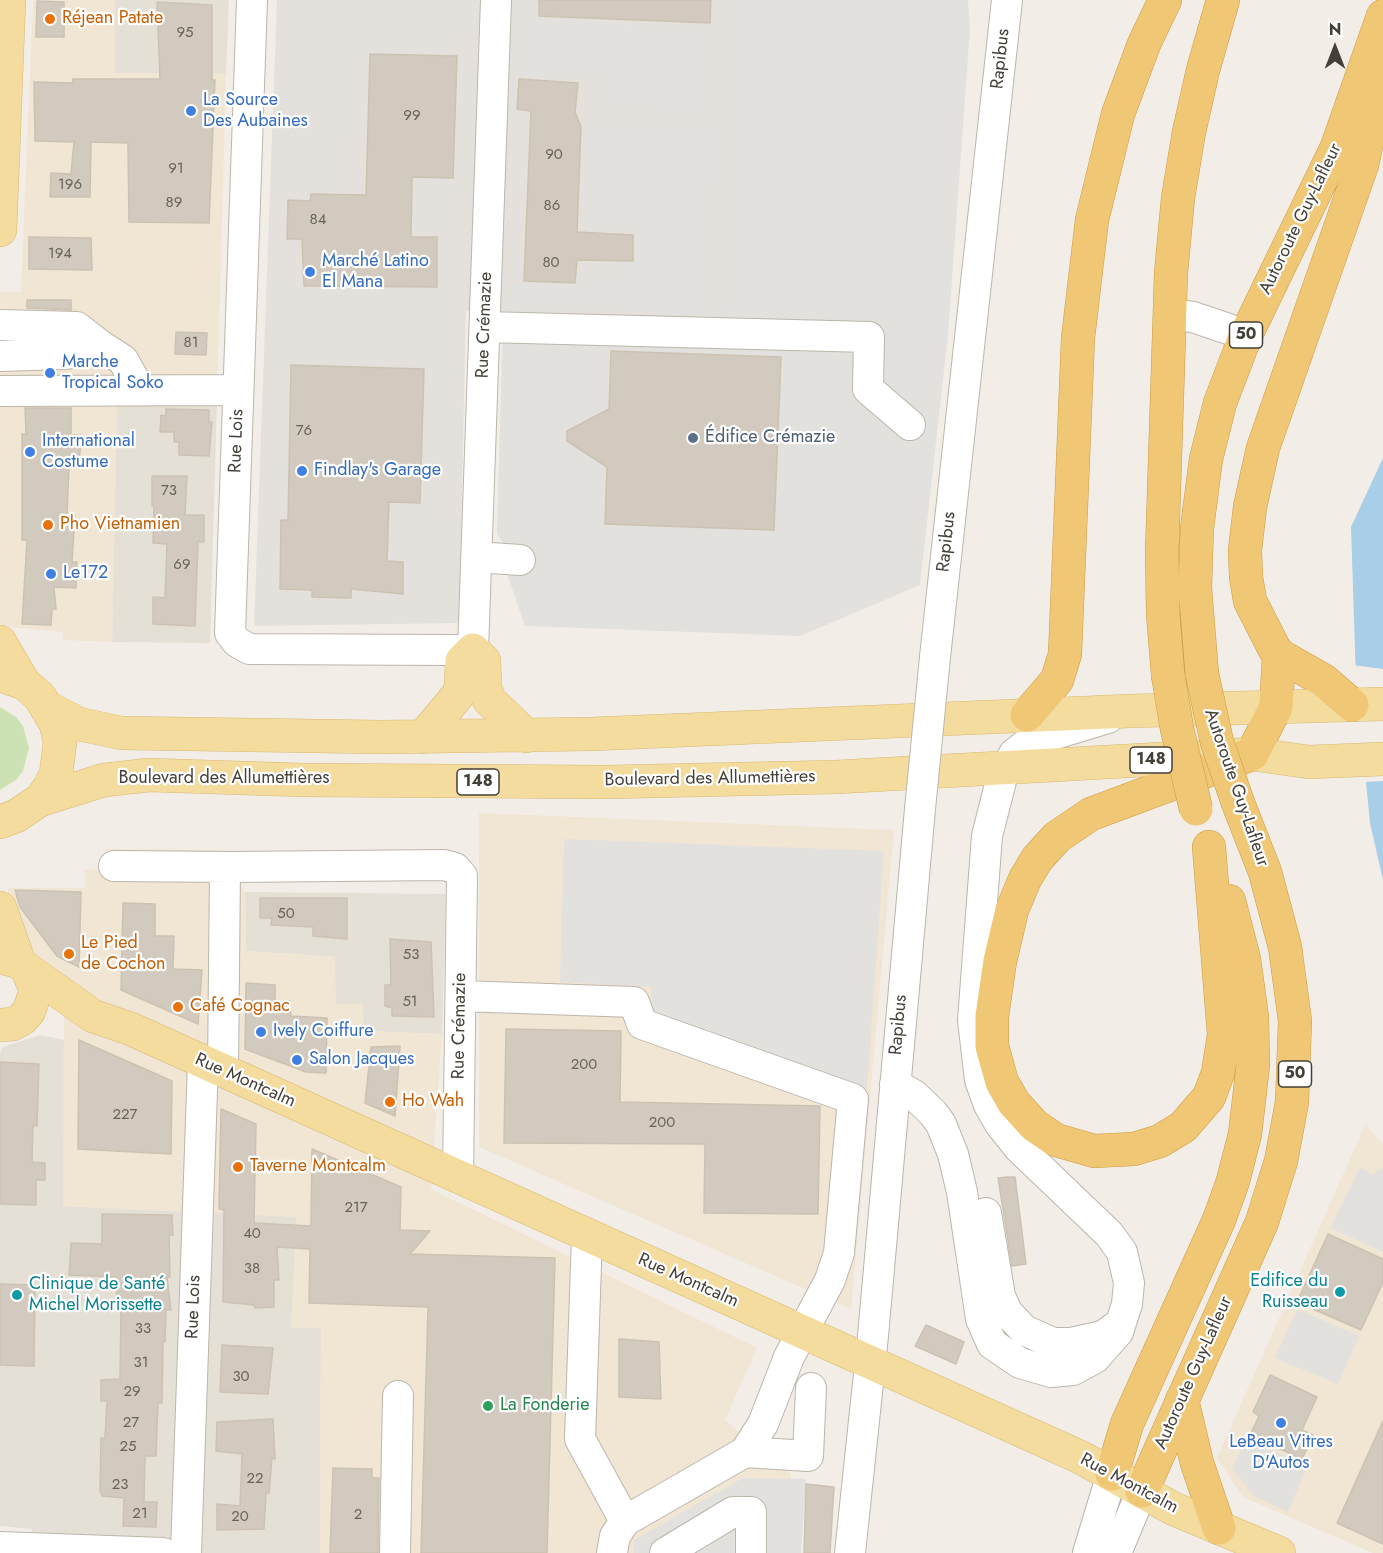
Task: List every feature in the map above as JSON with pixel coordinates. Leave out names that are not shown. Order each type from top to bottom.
[{"type":"highway","points":[[1027,715],[1057,680],[1065,654],[1078,338],[1092,220],[1121,104],[1144,44],[1165,0]]},
{"type":"highway","name":"Autoroute Guy-Lafleur","points":[[1112,1474],[1127,1424],[1226,1202],[1240,1159],[1249,1110],[1253,1057],[1248,981],[1233,914],[1196,809],[1181,752],[1168,675],[1163,614],[1162,541],[1169,314],[1178,198],[1203,70],[1223,0]]},
{"type":"highway","name":"Autoroute Guy-Lafleur","points":[[1142,1491],[1269,1200],[1286,1139],[1294,1082],[1295,1021],[1285,947],[1271,894],[1217,742],[1202,674],[1195,588],[1201,482],[1220,403],[1246,335],[1337,147],[1383,16]]},
{"type":"highway","points":[[1350,701],[1311,672],[1279,655],[1258,619],[1248,590],[1245,550],[1251,498],[1269,426],[1362,165],[1383,66]]},
{"type":"highway","points":[[1209,847],[1224,1035],[1218,1073],[1202,1108],[1183,1127],[1160,1141],[1134,1149],[1107,1152],[1082,1149],[1056,1140],[1029,1120],[1007,1092],[992,1046],[993,1001],[1012,910],[1025,879],[1037,859],[1057,837],[1091,814],[1252,754],[1276,706],[1279,655]]},
{"type":"highway","points":[[1182,1400],[1197,1463],[1219,1528]]},
{"type":"main road","points":[[0,230],[9,0]]},
{"type":"main road","points":[[0,642],[12,679],[40,696],[50,709],[57,724],[60,756],[56,774],[19,813],[0,850]]},
{"type":"main road","points":[[423,737],[458,696],[461,686],[462,661],[473,650],[484,661],[485,688],[489,700],[527,736]]},
{"type":"main road","points":[[50,709],[79,724],[121,733],[423,737],[527,736],[1276,706],[1350,701]]},
{"type":"main road","name":"Boulevard des Allumettières","points":[[19,813],[104,780],[149,775],[314,780],[605,782],[836,777],[1252,754],[1309,762],[1383,759]]},
{"type":"main road","points":[[0,908],[15,962],[36,990],[34,1001],[9,1025]]},
{"type":"main road","name":"Rue Montcalm","points":[[15,962],[93,1016],[131,1029],[801,1332],[1112,1474],[1174,1509],[1280,1553]]},
{"type":"main road","name":"Rue Montcalm","points":[[9,1025],[93,1016]]},
{"type":"street","name":"Rue Lois","points":[[252,0],[230,633],[237,642],[249,649],[473,650]]},
{"type":"street","name":"Rue Crémazie","points":[[473,650],[496,0]]},
{"type":"street","name":"Rapibus","points":[[850,1553],[870,1364],[935,657],[1007,0]]},
{"type":"street","points":[[1169,314],[1193,317],[1246,335]]},
{"type":"street","points":[[0,325],[77,327],[123,360],[140,390]]},
{"type":"street","points":[[485,327],[869,337],[868,389],[910,425]]},
{"type":"street","points":[[0,356],[66,354],[100,345]]},
{"type":"street","points":[[0,391],[238,390]]},
{"type":"street","points":[[476,557],[520,560]]},
{"type":"street","points":[[895,1084],[925,1104],[941,1124],[963,1144],[975,1166],[982,1187],[998,1287],[1007,1312],[1016,1323],[1043,1340],[1071,1343],[1103,1336],[1115,1328],[1123,1314],[1130,1283],[1126,1263],[1118,1244],[1009,1136],[989,1104],[977,1068],[973,1030],[987,836],[995,797],[1007,768],[1014,754],[1029,742],[1131,711]]},
{"type":"street","name":"Rue Crémazie","points":[[225,867],[444,864],[455,868],[462,876],[458,1177]]},
{"type":"street","points":[[114,866],[225,867]]},
{"type":"street","name":"Rue Lois","points":[[186,1553],[225,867]]},
{"type":"street","points":[[461,996],[634,1002],[642,1024],[853,1099],[839,1253],[830,1280],[801,1332],[763,1424],[745,1452],[625,1521],[615,1536],[612,1553]]},
{"type":"street","points":[[1007,1092],[1025,1153]]},
{"type":"street","points":[[587,1236],[580,1439],[625,1521]]},
{"type":"street","points":[[745,1452],[808,1456],[811,1388]]},
{"type":"street","points":[[395,1553],[398,1396]]},
{"type":"street","points":[[1088,1553],[1112,1474]]},
{"type":"street","points":[[1116,1553],[1142,1491]]},
{"type":"street","points":[[664,1553],[733,1512],[751,1512],[751,1553]]},
{"type":"street","points":[[0,1547],[163,1553]]},
{"type":"shaded area","points":[[33,0],[115,0],[115,73],[226,74],[217,401],[117,398],[112,642],[63,640],[63,632],[0,626],[0,292],[21,292]]},
{"type":"shaded area","points":[[115,0],[229,0],[226,74],[115,73]]},
{"type":"shaded area","points":[[277,0],[737,0],[721,318],[466,311],[459,623],[254,626]]},
{"type":"shaded area","points":[[734,0],[968,0],[970,29],[948,335],[920,585],[800,636],[525,626],[506,571],[503,544],[497,533],[502,348],[506,316],[720,323]],"holes":[[[611,351],[781,358],[774,530],[605,524]]]},
{"type":"shaded area","points":[[524,20],[717,28],[713,114],[602,109],[603,79],[522,76]]},
{"type":"shaded area","points":[[588,122],[721,128],[713,316],[510,306],[511,284],[579,287],[580,275],[609,276],[609,262],[636,263],[638,229],[583,227]]},
{"type":"shaded area","points":[[117,398],[217,401],[210,643],[112,642]]},
{"type":"shaded area","points":[[479,813],[894,830],[851,1309],[479,1147]]},
{"type":"shaded area","points":[[564,839],[884,851],[867,1088],[652,1013],[651,987],[560,982]]},
{"type":"shaded area","points":[[105,849],[218,850],[245,892],[246,951],[335,957],[336,1004],[363,1004],[364,1031],[442,1034],[431,1189],[757,1348],[725,1420],[791,1474],[787,1553],[320,1553],[321,1328],[291,1328],[297,1217],[63,1206],[64,975],[32,950],[8,907],[8,888],[85,888],[85,870],[104,869]]},
{"type":"shaded area","points":[[245,892],[446,894],[442,1034],[364,1031],[335,1005],[335,957],[246,951]]},
{"type":"shaded area","points":[[40,1035],[65,1040],[64,1206],[297,1216],[291,1328],[321,1328],[320,1553],[32,1553],[32,1529],[0,1526],[0,1053],[3,1047]]},
{"type":"shaded area","points":[[1365,1125],[1383,1144],[1383,1553],[1373,1553],[1243,1497],[1217,1458]]},
{"type":"shaded area","points":[[1360,1167],[1372,1175],[1383,1167],[1383,1252],[1330,1228]]},
{"type":"shaded area","points":[[1297,1309],[1359,1336],[1338,1384],[1275,1358]]},
{"type":"shaded area","points":[[1245,1440],[1308,1465],[1288,1512],[1254,1496],[1232,1469]]},
{"type":"shaded area","points":[[743,1478],[806,1479],[801,1553],[634,1553],[634,1540]]},
{"type":"green space","points":[[0,707],[16,717],[23,726],[29,748],[23,771],[16,780],[0,790]]},
{"type":"water","points":[[1383,458],[1383,880],[1370,823],[1356,680],[1351,527]]},
{"type":"pier","points":[[1352,665],[1383,669],[1383,781],[1363,782]]},
{"type":"building","points":[[539,0],[711,0],[710,23],[539,16]]},
{"type":"building","name":"Réjean Patate","points":[[37,1],[64,2],[64,37],[36,37]]},
{"type":"building","points":[[157,2],[212,5],[212,80],[215,80],[209,223],[129,222],[128,143],[91,142],[90,197],[50,197],[51,173],[71,174],[74,142],[35,141],[34,82],[73,83],[73,79],[160,79]]},
{"type":"building","points":[[370,54],[457,56],[453,178],[412,177],[411,237],[437,237],[437,287],[304,286],[302,239],[287,239],[288,200],[310,201],[311,194],[366,195]]},
{"type":"building","points":[[519,79],[578,83],[575,112],[581,127],[577,232],[633,235],[633,261],[577,260],[575,283],[524,281],[531,111],[517,109]]},
{"type":"building","points":[[29,237],[91,238],[92,270],[29,269]]},
{"type":"building","points":[[27,300],[71,300],[71,310],[27,308]]},
{"type":"building","points":[[176,332],[207,333],[206,355],[175,354]]},
{"type":"building","name":"Édifice Crémazie","points":[[611,351],[781,357],[774,530],[605,524],[607,467],[567,441],[567,431],[609,409]]},
{"type":"building","points":[[291,365],[424,369],[420,503],[389,502],[387,561],[403,562],[403,594],[351,589],[351,598],[312,597],[312,590],[280,589],[281,520],[288,520]]},
{"type":"building","points":[[25,408],[71,408],[71,435],[81,435],[79,466],[69,466],[67,515],[75,515],[72,562],[77,562],[76,588],[54,587],[56,609],[52,609],[51,625],[22,624],[27,540],[22,540],[22,434],[26,434]]},
{"type":"building","points":[[166,409],[209,410],[209,422],[212,422],[209,456],[179,455],[179,442],[174,442],[174,432],[160,432],[161,415],[166,416]]},
{"type":"building","points":[[152,476],[187,476],[185,515],[204,515],[204,542],[198,542],[195,626],[153,624],[153,597],[165,598],[167,544],[153,543]]},
{"type":"building","points":[[15,890],[81,892],[79,967],[57,956],[20,907]]},
{"type":"building","points":[[260,898],[347,898],[347,939],[313,936],[313,927],[271,925],[272,918],[260,918]]},
{"type":"building","points":[[123,903],[155,904],[155,936],[174,936],[173,969],[202,970],[198,1024],[121,990]]},
{"type":"building","points":[[390,939],[431,942],[434,1017],[392,1016],[392,1008],[385,1006],[385,985],[391,985]]},
{"type":"building","points":[[246,983],[275,985],[275,1002],[290,1001],[291,1016],[327,1018],[326,1073],[306,1072],[245,1049]]},
{"type":"building","points":[[506,1029],[621,1031],[620,1102],[820,1106],[818,1214],[704,1213],[705,1144],[504,1143]]},
{"type":"building","points":[[79,1040],[172,1081],[171,1154],[78,1149]]},
{"type":"building","points":[[400,1046],[395,1116],[365,1103],[371,1047]]},
{"type":"building","points":[[0,1062],[39,1064],[37,1126],[33,1125],[32,1162],[45,1163],[45,1180],[36,1180],[36,1205],[0,1204]]},
{"type":"building","name":"La Fonderie","points":[[221,1109],[256,1124],[254,1223],[311,1226],[312,1149],[401,1187],[400,1230],[430,1231],[410,1254],[555,1258],[547,1553],[421,1553],[428,1307],[309,1303],[310,1249],[277,1247],[279,1280],[274,1280],[274,1307],[255,1308],[254,1305],[223,1302],[224,1210],[219,1209]]},
{"type":"building","points":[[1015,1177],[1026,1264],[1012,1266],[998,1178]]},
{"type":"building","points":[[102,1214],[172,1215],[173,1235],[169,1235],[170,1277],[167,1277],[171,1310],[166,1310],[162,1403],[158,1403],[156,1456],[145,1456],[144,1502],[157,1502],[156,1527],[123,1526],[124,1498],[102,1496],[100,1490],[101,1438],[105,1438],[107,1401],[101,1401],[101,1380],[120,1379],[121,1309],[116,1309],[117,1277],[69,1275],[71,1243],[102,1244]]},
{"type":"building","name":"Edifice du Ruisseau","points":[[1328,1234],[1383,1259],[1383,1282],[1361,1330],[1297,1302]]},
{"type":"building","points":[[0,1284],[35,1285],[34,1366],[0,1365]]},
{"type":"building","points":[[926,1325],[964,1342],[956,1364],[915,1346]]},
{"type":"building","points":[[619,1339],[659,1342],[661,1399],[619,1397]]},
{"type":"building","points":[[222,1345],[273,1348],[268,1394],[220,1392]]},
{"type":"building","name":"LeBeau Vitres D'Autos","points":[[1270,1375],[1317,1397],[1302,1430],[1313,1435],[1302,1459],[1250,1435],[1259,1416],[1253,1412]]},
{"type":"building","points":[[273,1419],[275,1459],[272,1458],[269,1493],[266,1493],[264,1529],[217,1530],[217,1504],[240,1506],[242,1454],[216,1451],[217,1422]]},
{"type":"building","points":[[1383,1421],[1383,1544],[1337,1523]]},
{"type":"building","points":[[333,1468],[372,1469],[372,1478],[379,1478],[378,1553],[330,1553]]},
{"type":"building","points":[[806,1484],[834,1487],[830,1553],[804,1553]]},
{"type":"place","name":"Réjean Patate","points":[[50,19]]},
{"type":"place","name":"La Source Des Aubaines","points":[[191,111]]},
{"type":"place","name":"Marché Latino El Mana","points":[[310,272]]},
{"type":"place","name":"Marche Tropical Soko","points":[[50,373]]},
{"type":"place","name":"Édifice Crémazie","points":[[693,438]]},
{"type":"place","name":"International Costume","points":[[30,452]]},
{"type":"place","name":"Findlay's Garage","points":[[302,471]]},
{"type":"place","name":"Pho Vietnamien","points":[[48,525]]},
{"type":"place","name":"Le172","points":[[51,574]]},
{"type":"place","name":"Le Pied de Cochon","points":[[69,954]]},
{"type":"place","name":"Café Cognac","points":[[178,1007]]},
{"type":"place","name":"Ively Coiffure","points":[[261,1032]]},
{"type":"place","name":"Salon Jacques","points":[[297,1060]]},
{"type":"place","name":"Ho Wah","points":[[390,1102]]},
{"type":"place","name":"Taverne Montcalm","points":[[238,1167]]},
{"type":"place","name":"Edifice du Ruisseau","points":[[1340,1292]]},
{"type":"place","name":"Clinique de Santé Michel Morissette","points":[[17,1295]]},
{"type":"place","name":"La Fonderie","points":[[488,1406]]},
{"type":"place","name":"LeBeau Vitres D'Autos","points":[[1281,1423]]}]
